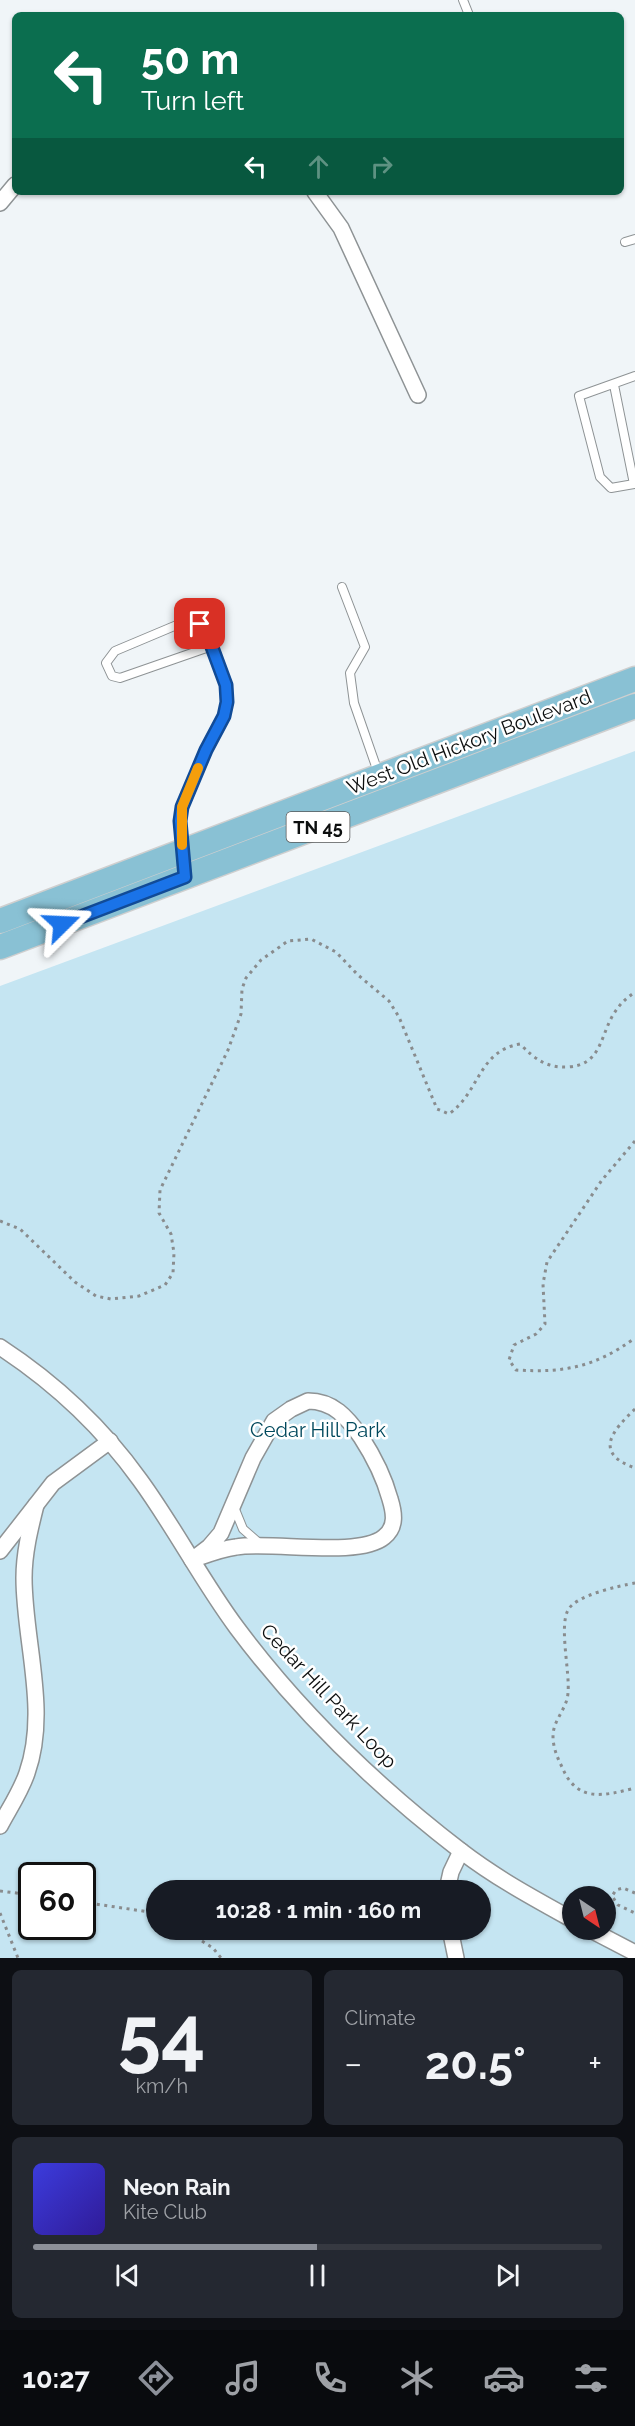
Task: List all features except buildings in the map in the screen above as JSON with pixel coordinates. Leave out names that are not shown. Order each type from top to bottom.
[{"type":"main road","name":"West Old Hickory Boulevard","points":[[0,947],[379,777],[635,679]]},
{"type":"main road","name":"West Old Hickory Boulevard","points":[[0,921],[184,864],[635,706]]},
{"type":"street","points":[[0,203],[12,189]]},
{"type":"street","points":[[317,195],[341,228],[418,395]]},
{"type":"street","name":"Cedar Hill Park Loop","points":[[1,1348],[50,1383],[80,1409],[110,1441],[141,1481],[236,1626],[294,1696],[380,1781],[461,1851],[514,1887],[562,1914]]},
{"type":"street","points":[[308,1401],[324,1401],[346,1418],[362,1438],[384,1477],[394,1514],[392,1526],[384,1537],[361,1546],[237,1546],[192,1560],[209,1547],[221,1533],[253,1458],[274,1421],[308,1401]]},
{"type":"street","points":[[0,1551],[53,1483],[110,1441]]},
{"type":"street","points":[[0,1826],[27,1773],[35,1739],[36,1708],[24,1576],[27,1543],[36,1505]]},
{"type":"street","points":[[449,1880],[461,1851]]},
{"type":"street","points":[[452,1940],[456,1958]]},
{"type":"street","points":[[610,1940],[635,1953]]},
{"type":"lane","points":[[625,242],[635,239]]},
{"type":"lane","points":[[614,385],[635,485],[611,488],[600,477],[579,396],[635,376]]},
{"type":"lane","points":[[342,587],[365,647],[350,673],[354,703],[379,777]]},
{"type":"lane","points":[[184,864],[182,807],[206,750],[224,716],[227,702],[226,685],[212,646],[206,631],[191,619],[115,651],[106,663],[112,676],[120,678],[212,646]]},
{"type":"lane","points":[[233,1502],[243,1529],[262,1546]]},
{"type":"path","points":[[0,1221],[20,1229],[75,1282],[96,1296],[111,1299],[139,1296],[165,1285],[173,1273],[174,1253],[171,1234],[159,1213],[160,1190],[228,1050],[241,1014],[242,989],[246,978],[261,960],[288,941],[311,939],[336,952],[389,1002],[399,1017],[437,1109],[449,1114],[460,1106],[491,1056],[505,1047],[520,1044],[538,1062],[556,1067],[578,1066],[594,1055],[604,1040],[621,1002],[635,992]]},
{"type":"path","points":[[635,1140],[602,1180],[547,1262],[543,1284],[544,1324],[536,1334],[514,1345],[509,1360],[516,1370],[562,1370],[595,1362],[611,1355],[635,1338]]},
{"type":"path","points":[[635,1409],[614,1431],[609,1447],[613,1456],[635,1468]]},
{"type":"path","points":[[635,1583],[595,1594],[576,1602],[568,1610],[565,1626],[568,1694],[564,1709],[555,1723],[553,1735],[555,1752],[566,1776],[586,1795],[635,1788]]},
{"type":"path","points":[[635,1893],[623,1888],[616,1890],[612,1896],[618,1905],[635,1913]]},
{"type":"path","points":[[0,1891],[18,1893]]},
{"type":"path","points":[[96,1904],[146,1912]]},
{"type":"path","points":[[0,1913],[18,1958]]},
{"type":"path","points":[[200,1940],[213,1948],[221,1958]]},
{"type":"green space","name":"Cedar Hill Park","points":[[635,751],[635,1958],[0,1958],[0,986]]},
{"type":"slow traffic","points":[[182,845],[180,821],[182,807],[198,768]]},
{"type":"route","points":[[62,924],[185,877],[180,821],[182,807],[188,789],[224,716],[227,702],[226,685],[206,631],[200,624]]}]
